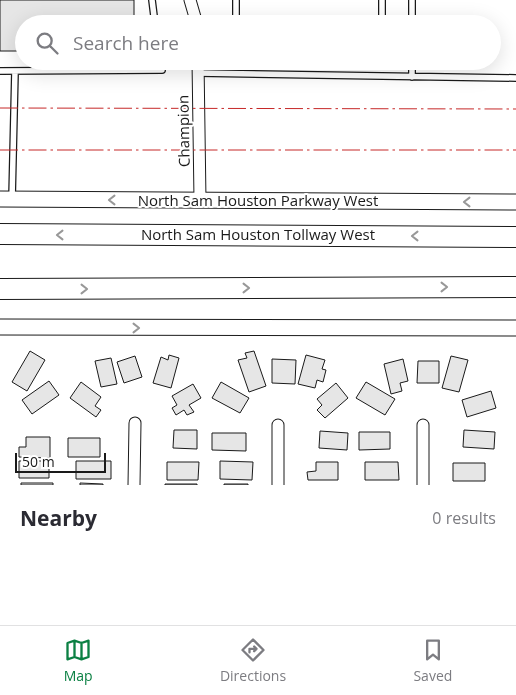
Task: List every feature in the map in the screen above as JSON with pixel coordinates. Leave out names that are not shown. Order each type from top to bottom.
[{"type":"highway","name":"North Sam Houston Tollway West","points":[[0,234],[516,237]]},
{"type":"highway","points":[[0,289],[516,287]]},
{"type":"main road","name":"North Sam Houston Parkway West","points":[[6,200],[516,202]]},
{"type":"main road","points":[[0,328],[516,328]]},
{"type":"street","points":[[190,0],[194,15]]},
{"type":"street","name":"Champion","points":[[198,70],[200,200]]},
{"type":"street","points":[[134,423],[134,485]]},
{"type":"street","points":[[278,425],[278,485]]},
{"type":"street","points":[[423,425],[423,485]]},
{"type":"lane","points":[[152,0],[154,15]]},
{"type":"lane","points":[[236,0],[236,15]]},
{"type":"lane","points":[[382,0],[382,15]]},
{"type":"lane","points":[[412,0],[412,15]]},
{"type":"lane","points":[[0,71],[162,70]]},
{"type":"lane","points":[[262,70],[412,77],[516,78]]},
{"type":"lane","points":[[412,70],[412,77]]},
{"type":"lane","points":[[6,200],[15,71]]},
{"type":"building","points":[[0,0],[134,0],[134,15],[15,15],[15,51],[0,51]]},
{"type":"building","points":[[30,351],[45,360],[27,391],[12,382]]},
{"type":"building","points":[[254,351],[266,386],[249,392],[238,360],[247,358],[245,353]]},
{"type":"building","points":[[169,355],[179,358],[171,388],[153,383],[161,357],[168,360]]},
{"type":"building","points":[[306,355],[325,360],[322,369],[326,370],[323,382],[317,380],[315,388],[298,384]]},
{"type":"building","points":[[135,356],[142,377],[124,383],[117,362]]},
{"type":"building","points":[[451,356],[468,360],[459,392],[442,388]]},
{"type":"building","points":[[111,358],[117,384],[101,387],[95,361]]},
{"type":"building","points":[[272,359],[296,360],[295,384],[272,383]]},
{"type":"building","points":[[403,359],[408,381],[400,383],[402,391],[391,394],[384,364]]},
{"type":"building","points":[[418,361],[439,361],[439,383],[417,383]]},
{"type":"building","points":[[49,381],[59,395],[32,414],[22,400]]},
{"type":"building","points":[[81,382],[101,397],[95,406],[101,410],[96,417],[70,398]]},
{"type":"building","points":[[221,382],[249,398],[240,413],[212,398]]},
{"type":"building","points":[[366,382],[395,399],[385,415],[356,398]]},
{"type":"building","points":[[336,383],[348,398],[325,418],[317,410],[322,405],[317,399]]},
{"type":"building","points":[[193,384],[201,398],[189,405],[194,412],[187,415],[184,410],[176,415],[172,408],[177,405],[172,396]]},
{"type":"building","points":[[491,391],[496,408],[467,417],[462,400]]},
{"type":"building","points":[[174,430],[197,430],[197,449],[173,448]]},
{"type":"building","points":[[464,430],[495,432],[494,449],[463,447]]},
{"type":"building","points":[[320,431],[348,433],[347,450],[319,448]]},
{"type":"building","points":[[359,432],[390,432],[390,449],[359,450]]},
{"type":"building","points":[[212,433],[246,433],[246,451],[212,450]]},
{"type":"building","points":[[26,437],[50,437],[50,458],[19,457],[19,447],[26,447]]},
{"type":"building","points":[[68,438],[100,438],[100,457],[68,457]]},
{"type":"building","points":[[19,461],[49,461],[49,478],[19,478]]},
{"type":"building","points":[[76,461],[111,461],[111,479],[76,479]]},
{"type":"building","points":[[220,461],[253,462],[252,480],[220,479]]},
{"type":"building","points":[[167,462],[199,462],[198,480],[167,480]]},
{"type":"building","points":[[316,462],[338,462],[338,480],[308,480],[307,472],[316,471]]},
{"type":"building","points":[[365,462],[398,462],[399,480],[365,480]]},
{"type":"building","points":[[453,463],[485,463],[485,481],[453,481]]},
{"type":"building","points":[[21,483],[53,483],[53,485],[21,485]]},
{"type":"building","points":[[80,483],[103,484],[103,485],[80,485]]},
{"type":"building","points":[[197,484],[197,485],[165,485]]},
{"type":"building","points":[[248,484],[248,485],[224,485]]},
{"type":"power","points":[[0,108],[516,109]]},
{"type":"power","points":[[0,150],[516,150]]}]
